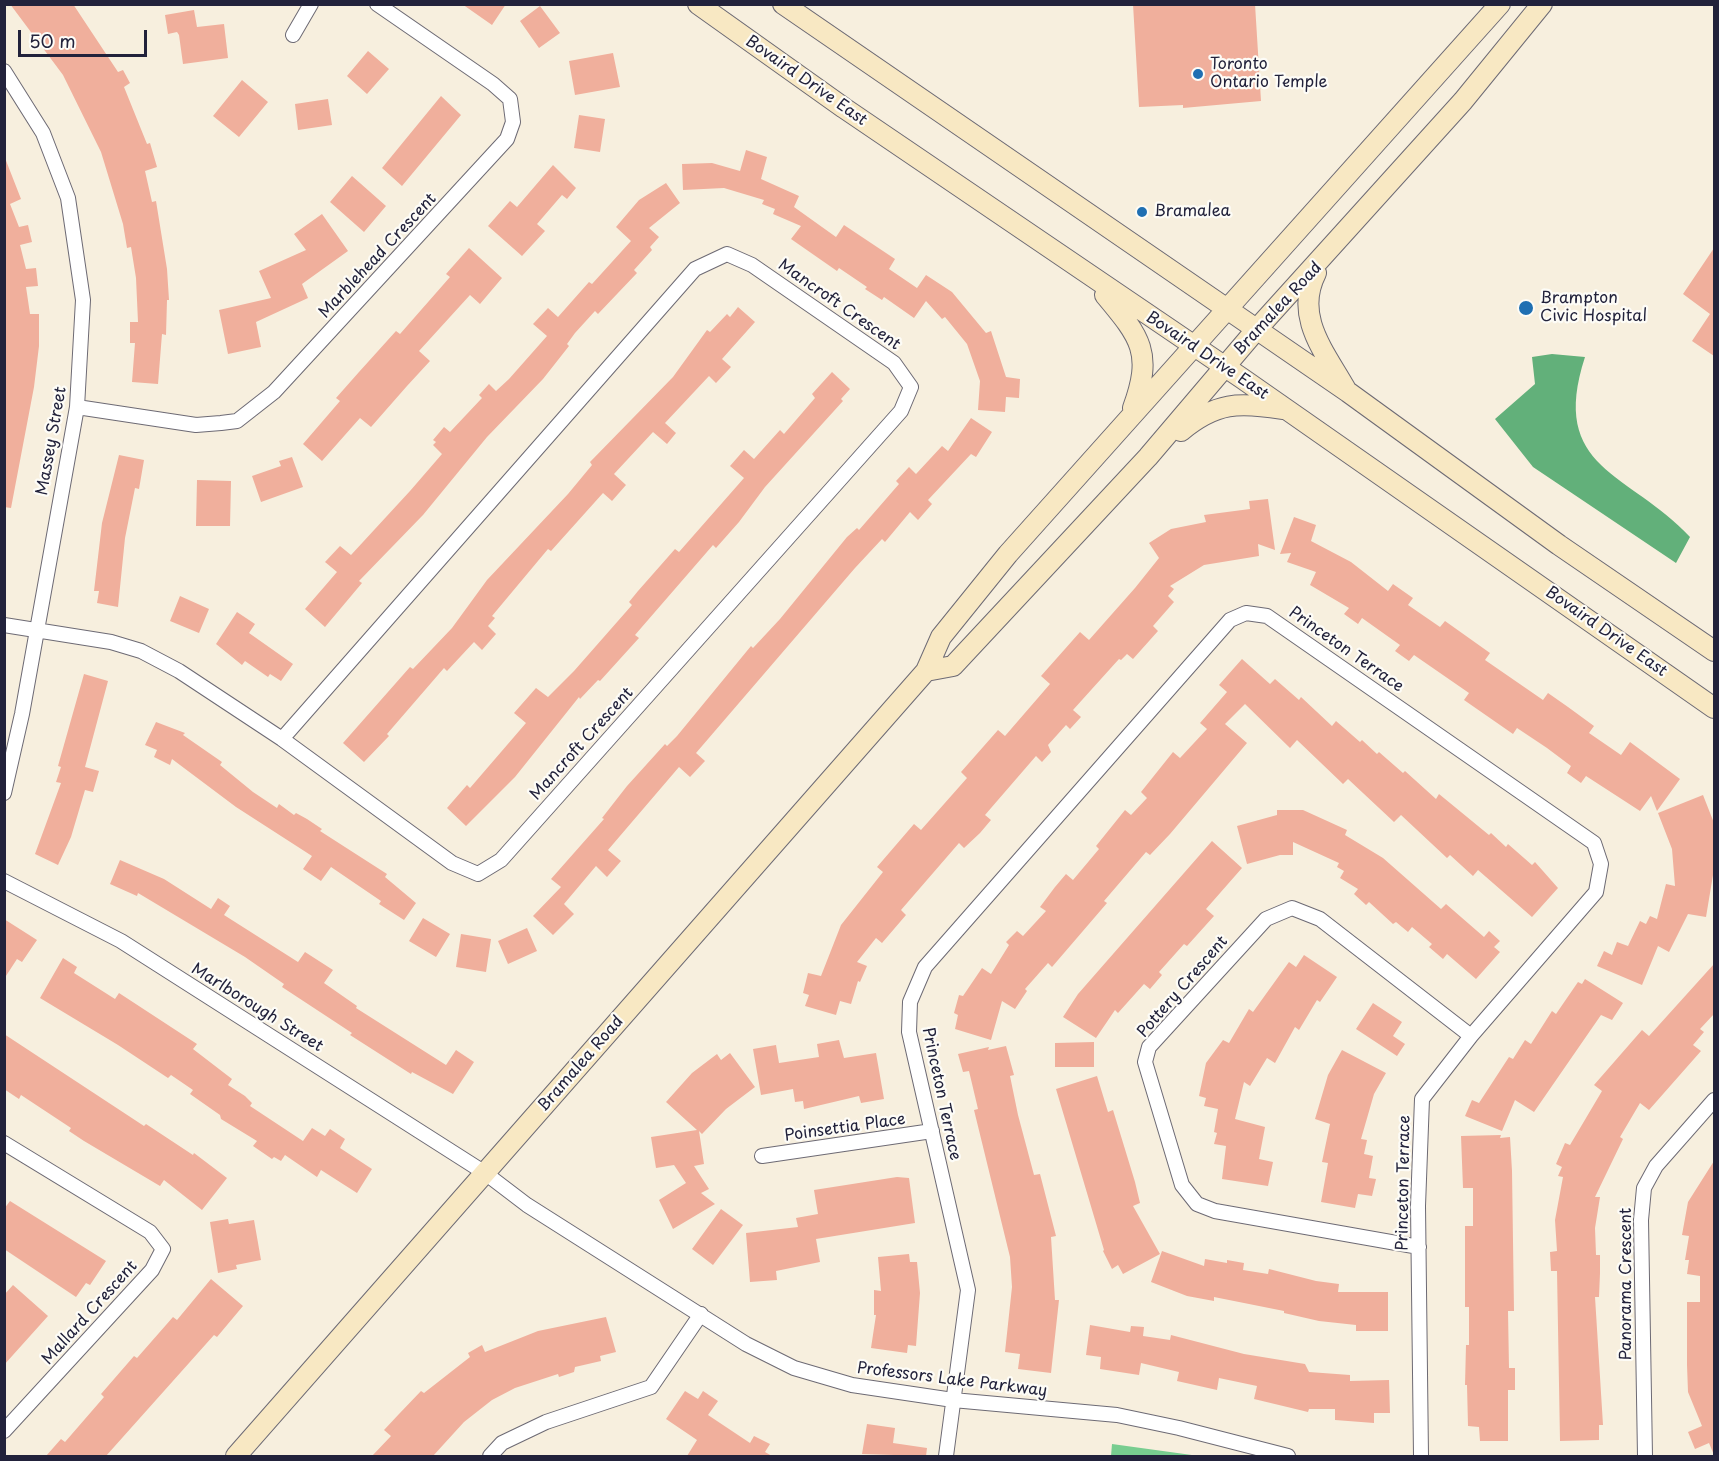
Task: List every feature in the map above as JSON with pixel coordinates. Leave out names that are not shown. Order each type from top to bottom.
[{"type":"main road","name":"Bovaird Drive East","points":[[698,4],[1714,708]]},
{"type":"main road","points":[[783,4],[1348,392],[1559,545],[1714,651]]},
{"type":"main road","name":"Bramalea Road","points":[[236,1456],[926,671],[941,637],[1008,554],[1500,4]]},
{"type":"main road","name":"Bramalea Road","points":[[926,671],[953,666],[1148,457],[1257,330],[1321,262],[1463,101],[1542,4]]},
{"type":"main road","points":[[1321,262],[1308,287],[1308,321],[1348,392]]},
{"type":"main road","points":[[1092,279],[1130,326],[1139,343],[1143,363],[1142,383],[1130,416]]},
{"type":"main road","points":[[1148,457],[1192,421],[1217,407],[1248,404],[1287,410]]},
{"type":"street","points":[[293,35],[311,4]]},
{"type":"street","name":"Marblehead Crescent","points":[[77,408],[196,425],[237,421],[274,392],[507,140],[513,122],[510,99],[493,84],[377,4]]},
{"type":"street","name":"Massey Street","points":[[4,71],[9,87],[43,133],[68,198],[83,300],[77,408],[57,507],[38,629],[4,793]]},
{"type":"street","name":"Mancroft Crescent","points":[[4,625],[111,642],[141,651],[179,671],[282,739],[452,863],[478,874],[501,860],[901,411],[911,387],[894,363],[752,265],[727,254],[695,269],[282,739]]},
{"type":"street","name":"Princeton Terrace","points":[[946,1456],[968,1290],[909,1032],[910,1002],[925,967],[1230,621],[1246,613],[1267,616],[1594,843],[1601,864],[1596,892],[1470,1036],[1422,1099],[1418,1206],[1421,1456]]},
{"type":"street","name":"Marlborough Street","points":[[4,881],[121,941],[485,1173]]},
{"type":"street","name":"Pottery Crescent","points":[[1419,1247],[1215,1211],[1197,1204],[1182,1185],[1145,1062],[1149,1047],[1266,919],[1292,908],[1320,919],[1470,1036]]},
{"type":"street","name":"Panorama Crescent","points":[[1645,1456],[1641,1220],[1644,1188],[1656,1166],[1714,1100]]},
{"type":"street","name":"Poinsettia Place","points":[[762,1156],[932,1131]]},
{"type":"street","name":"Mallard Crescent","points":[[4,1143],[150,1232],[163,1250],[152,1270],[4,1431]]},
{"type":"street","name":"Professors Lake Parkway","points":[[485,1173],[527,1205],[746,1344],[794,1368],[852,1385],[953,1400],[1117,1416],[1179,1428],[1288,1456]]},
{"type":"street","points":[[490,1456],[502,1443],[546,1422],[651,1387],[701,1314]]},
{"type":"green space","points":[[1552,354],[1585,357],[1576,395],[1577,424],[1586,446],[1601,465],[1667,515],[1690,537],[1676,563],[1533,467],[1495,419],[1535,384],[1532,357]]},
{"type":"green space","points":[[1112,1444],[1199,1456],[1111,1456]]},
{"type":"building","points":[[10,4],[73,4],[118,72],[123,70],[130,83],[124,87],[147,144],[150,143],[157,167],[145,171],[152,202],[156,201],[167,269],[169,300],[167,300],[166,335],[162,334],[158,384],[132,382],[135,343],[130,343],[130,322],[138,322],[136,278],[131,247],[127,248],[123,224],[101,152],[63,75]]},
{"type":"building","points":[[462,4],[506,4],[492,25]]},
{"type":"building","name":"Toronto Ontario Temple","points":[[1133,4],[1255,4],[1261,101],[1183,108],[1183,105],[1139,107]]},
{"type":"building","points":[[540,6],[560,33],[539,48],[520,21]]},
{"type":"building","points":[[194,10],[197,27],[224,24],[228,58],[183,64],[179,35],[177,32],[168,34],[165,15]]},
{"type":"building","points":[[368,51],[389,69],[367,94],[347,76]]},
{"type":"building","points":[[613,53],[620,87],[575,95],[569,61]]},
{"type":"building","points":[[242,80],[268,102],[239,137],[213,116]]},
{"type":"building","points":[[441,96],[461,115],[402,186],[382,168]]},
{"type":"building","points":[[328,99],[332,125],[298,130],[295,104]]},
{"type":"building","points":[[579,115],[605,119],[600,152],[574,148]]},
{"type":"building","points":[[746,150],[767,157],[761,179],[799,196],[794,207],[836,237],[844,225],[895,259],[889,269],[917,288],[926,275],[952,292],[986,333],[991,331],[1006,377],[1020,379],[1019,398],[1006,397],[1005,412],[978,410],[980,381],[967,344],[945,317],[942,319],[926,301],[914,318],[884,297],[882,300],[865,289],[867,287],[839,268],[837,271],[791,239],[801,226],[773,214],[775,209],[762,204],[764,200],[724,188],[683,190],[682,164],[712,163],[740,171]]},
{"type":"building","points":[[5,158],[21,199],[10,204],[19,227],[28,225],[32,242],[20,245],[26,269],[36,268],[38,286],[26,287],[30,314],[39,314],[39,346],[34,387],[11,508],[4,507]]},
{"type":"building","points":[[553,165],[576,188],[567,199],[562,195],[537,224],[545,231],[522,256],[488,226],[510,201],[517,207]]},
{"type":"building","points":[[352,176],[386,206],[364,232],[330,202]]},
{"type":"building","points":[[666,183],[680,203],[649,228],[659,237],[650,247],[652,250],[634,270],[637,273],[598,314],[595,311],[575,333],[567,344],[569,346],[543,379],[487,437],[423,515],[359,581],[362,583],[325,627],[305,609],[337,572],[325,562],[340,546],[351,555],[410,491],[442,454],[433,445],[436,442],[433,440],[444,427],[450,432],[482,398],[479,395],[489,384],[496,391],[509,379],[547,336],[533,324],[548,308],[558,317],[589,282],[592,284],[631,241],[616,227],[639,200]]},
{"type":"building","points":[[322,214],[348,251],[302,284],[308,298],[256,322],[261,347],[228,354],[219,310],[271,298],[259,271],[306,250],[294,234]]},
{"type":"building","points":[[469,248],[502,278],[480,304],[470,295],[419,351],[430,361],[371,427],[360,418],[322,461],[303,444],[340,401],[336,398],[396,331],[400,334],[450,277],[446,274]]},
{"type":"building","name":"Brampton Civic Hospital","points":[[1714,248],[1714,356],[1692,341],[1710,314],[1683,294]]},
{"type":"building","points":[[738,307],[755,322],[722,359],[731,367],[716,383],[709,376],[665,423],[676,433],[667,444],[653,432],[614,474],[626,485],[612,501],[603,493],[551,551],[548,549],[492,616],[495,618],[488,626],[496,634],[482,650],[474,642],[447,671],[444,668],[387,734],[389,736],[364,762],[343,743],[410,667],[413,669],[452,628],[487,580],[568,494],[592,465],[590,462],[673,377],[707,330],[710,332],[727,314],[730,317]]},
{"type":"building","points":[[832,372],[850,389],[841,399],[843,401],[765,487],[716,548],[713,545],[635,635],[639,638],[600,681],[598,680],[580,699],[579,697],[515,777],[466,826],[447,808],[467,785],[470,788],[526,723],[514,713],[536,688],[548,697],[574,671],[632,605],[629,602],[638,591],[675,549],[679,552],[744,478],[730,466],[744,450],[754,459],[780,430],[784,434],[815,398],[812,394]]},
{"type":"building","points":[[971,418],[992,432],[976,457],[971,454],[928,500],[932,504],[918,520],[910,512],[885,542],[882,539],[855,568],[696,753],[705,761],[690,777],[679,767],[608,850],[621,861],[607,877],[596,866],[564,904],[574,914],[553,935],[533,916],[561,887],[551,879],[604,819],[602,818],[627,786],[665,744],[667,746],[677,736],[751,646],[753,648],[780,619],[847,537],[857,528],[859,530],[899,484],[896,481],[909,467],[916,474],[942,446],[948,451]]},
{"type":"building","points":[[119,455],[144,460],[139,489],[135,488],[125,538],[118,607],[97,603],[99,591],[94,591],[102,523]]},
{"type":"building","points":[[292,457],[303,487],[261,502],[252,476],[281,466],[279,461]]},
{"type":"building","points":[[197,480],[231,481],[230,526],[196,526]]},
{"type":"building","points":[[1268,499],[1275,550],[1258,544],[1259,556],[1204,565],[1170,586],[1174,589],[1168,596],[1174,602],[1153,626],[1158,631],[1133,659],[1127,654],[1121,660],[1119,659],[1073,710],[1081,717],[1070,729],[1066,725],[1048,745],[1051,752],[1042,762],[1036,756],[985,815],[991,820],[980,833],[964,848],[959,843],[901,910],[906,915],[882,943],[876,938],[857,962],[867,966],[860,982],[858,981],[851,1004],[840,1001],[836,1015],[805,1006],[809,995],[803,993],[808,973],[821,976],[841,925],[883,872],[877,867],[914,824],[921,830],[967,778],[961,772],[998,730],[1005,736],[1050,684],[1041,676],[1080,632],[1089,640],[1135,588],[1159,558],[1149,543],[1171,529],[1206,522],[1204,515],[1250,509],[1249,501]]},
{"type":"building","points":[[1294,517],[1316,525],[1311,541],[1351,562],[1388,591],[1393,584],[1413,598],[1408,605],[1440,627],[1445,621],[1490,653],[1485,660],[1543,700],[1548,693],[1568,707],[1594,726],[1589,733],[1621,755],[1630,742],[1680,779],[1657,811],[1651,796],[1640,811],[1586,776],[1581,783],[1567,773],[1571,766],[1547,748],[1517,728],[1513,734],[1464,700],[1469,693],[1414,655],[1409,661],[1395,651],[1400,645],[1362,618],[1358,624],[1344,614],[1349,608],[1310,585],[1316,572],[1287,562],[1291,553],[1280,554]]},
{"type":"building","points":[[180,596],[209,609],[199,633],[170,621]]},
{"type":"building","points":[[237,612],[255,624],[249,633],[293,664],[281,681],[270,674],[268,677],[245,661],[242,665],[216,644]]},
{"type":"building","points":[[1242,659],[1270,684],[1275,679],[1299,700],[1301,697],[1332,726],[1336,721],[1360,742],[1362,740],[1377,754],[1379,752],[1403,773],[1405,771],[1436,799],[1439,794],[1489,835],[1491,833],[1506,847],[1508,844],[1532,865],[1535,862],[1558,888],[1532,917],[1478,870],[1473,876],[1450,855],[1447,858],[1401,815],[1394,822],[1348,779],[1343,784],[1297,740],[1290,748],[1245,704],[1225,724],[1247,743],[1170,834],[1150,855],[1146,852],[1104,901],[1107,903],[1052,967],[1048,963],[1025,989],[1027,991],[1015,1009],[1002,1001],[991,1040],[955,1029],[958,1015],[954,1013],[959,995],[963,996],[982,968],[991,974],[1009,945],[1006,942],[1017,931],[1023,936],[1046,911],[1040,907],[1066,874],[1073,880],[1099,849],[1096,846],[1125,810],[1131,815],[1147,798],[1141,792],[1173,752],[1180,758],[1207,729],[1200,723],[1227,692],[1219,685]]},
{"type":"building","points":[[84,674],[108,681],[85,767],[99,771],[93,792],[85,790],[71,837],[58,865],[35,854],[61,783],[56,782],[61,767],[58,766]]},
{"type":"building","points":[[156,722],[185,733],[183,735],[222,762],[220,765],[253,792],[277,808],[279,804],[294,815],[296,813],[307,819],[322,829],[320,831],[387,874],[385,877],[416,903],[404,920],[379,904],[381,901],[331,867],[321,881],[303,869],[312,856],[236,807],[172,759],[170,765],[154,757],[157,750],[145,745]]},
{"type":"building","points":[[1703,795],[1714,823],[1714,869],[1706,917],[1688,914],[1669,952],[1658,946],[1642,985],[1597,966],[1604,951],[1612,955],[1617,942],[1628,946],[1640,921],[1646,924],[1650,916],[1657,919],[1666,884],[1675,886],[1672,849],[1658,813]]},
{"type":"building","points":[[1277,810],[1303,810],[1347,830],[1345,835],[1383,858],[1441,909],[1446,904],[1484,937],[1489,931],[1500,941],[1494,947],[1500,952],[1476,979],[1447,954],[1443,959],[1429,947],[1432,944],[1412,927],[1408,932],[1396,922],[1393,924],[1369,902],[1366,905],[1354,894],[1358,889],[1340,878],[1344,871],[1337,867],[1339,863],[1293,842],[1293,855],[1280,855],[1247,864],[1237,826],[1277,815]]},
{"type":"building","points":[[1212,841],[1242,868],[1206,909],[1214,916],[1159,972],[1162,975],[1150,989],[1144,984],[1118,1013],[1115,1010],[1096,1038],[1063,1017],[1078,994]]},
{"type":"building","points":[[120,860],[164,879],[211,909],[218,898],[230,906],[224,915],[298,962],[305,952],[333,970],[324,983],[357,1006],[356,1008],[446,1065],[456,1050],[474,1062],[453,1094],[412,1072],[411,1074],[350,1035],[352,1033],[282,987],[284,984],[245,957],[138,893],[137,896],[110,884]]},
{"type":"building","points":[[423,918],[450,934],[436,957],[409,941]]},
{"type":"building","points":[[4,919],[37,940],[22,962],[17,959],[4,979]]},
{"type":"building","points":[[527,928],[537,951],[508,964],[498,941]]},
{"type":"building","points":[[461,934],[491,939],[486,972],[456,967]]},
{"type":"building","points":[[1304,955],[1337,977],[1320,1002],[1317,1000],[1299,1030],[1295,1027],[1275,1063],[1267,1058],[1250,1086],[1244,1082],[1235,1119],[1265,1127],[1259,1159],[1273,1162],[1268,1186],[1222,1179],[1226,1146],[1214,1144],[1218,1109],[1204,1106],[1206,1098],[1199,1096],[1206,1063],[1223,1040],[1229,1043],[1249,1009],[1253,1012],[1289,962],[1296,967]]},
{"type":"building","points":[[63,958],[77,967],[74,973],[115,999],[119,993],[197,1044],[193,1049],[232,1079],[228,1085],[245,1096],[252,1103],[250,1106],[303,1141],[312,1128],[325,1136],[330,1129],[345,1139],[340,1148],[372,1169],[357,1193],[321,1170],[317,1177],[285,1155],[281,1161],[274,1157],[272,1159],[253,1146],[257,1141],[221,1119],[220,1115],[190,1094],[193,1090],[171,1075],[168,1078],[40,998]]},
{"type":"building","points":[[1714,964],[1714,1014],[1700,1029],[1704,1032],[1693,1045],[1701,1051],[1649,1110],[1640,1103],[1620,1137],[1623,1139],[1595,1197],[1600,1197],[1595,1228],[1596,1255],[1600,1255],[1599,1297],[1595,1297],[1603,1425],[1599,1425],[1599,1440],[1560,1441],[1557,1271],[1551,1271],[1550,1252],[1557,1251],[1555,1220],[1563,1177],[1558,1176],[1562,1167],[1556,1164],[1565,1143],[1570,1145],[1602,1091],[1594,1085],[1642,1030],[1649,1036]]},
{"type":"building","points":[[1585,979],[1623,1003],[1612,1020],[1601,1015],[1534,1112],[1515,1100],[1502,1131],[1465,1116],[1472,1100],[1479,1103],[1509,1057],[1513,1059],[1525,1040],[1531,1044],[1552,1011],[1556,1014],[1578,982],[1582,984]]},
{"type":"building","points":[[1373,1003],[1402,1022],[1393,1036],[1405,1044],[1397,1056],[1356,1029]]},
{"type":"building","points":[[4,1034],[144,1126],[146,1124],[193,1155],[194,1153],[227,1178],[202,1210],[164,1180],[160,1186],[84,1141],[69,1131],[71,1128],[21,1095],[19,1099],[4,1089]]},
{"type":"building","points":[[839,1040],[844,1058],[876,1053],[884,1099],[861,1103],[859,1096],[804,1109],[803,1101],[795,1102],[793,1089],[761,1095],[753,1049],[776,1045],[779,1063],[819,1057],[817,1044]]},
{"type":"building","points":[[1094,1042],[1094,1067],[1055,1067],[1055,1043]]},
{"type":"building","points":[[1006,1046],[1014,1075],[1010,1076],[1018,1115],[1034,1175],[1040,1174],[1056,1236],[1051,1237],[1055,1300],[1059,1300],[1051,1373],[1018,1369],[1020,1354],[1005,1352],[1012,1287],[1010,1257],[974,1110],[978,1109],[969,1071],[963,1072],[958,1054],[989,1047],[988,1050]]},
{"type":"building","points":[[1342,1050],[1386,1073],[1374,1094],[1361,1139],[1367,1140],[1364,1154],[1373,1156],[1369,1178],[1376,1179],[1372,1196],[1358,1194],[1355,1208],[1321,1202],[1328,1163],[1322,1162],[1330,1124],[1315,1119],[1328,1075]]},
{"type":"building","points":[[730,1053],[755,1087],[726,1109],[702,1134],[699,1131],[704,1164],[694,1166],[709,1189],[701,1193],[715,1204],[673,1229],[659,1200],[686,1183],[674,1165],[656,1168],[651,1137],[697,1130],[666,1102],[692,1073],[717,1054],[721,1060]]},
{"type":"building","points":[[1097,1076],[1108,1112],[1113,1110],[1135,1182],[1140,1203],[1133,1206],[1160,1254],[1123,1274],[1118,1265],[1112,1269],[1103,1251],[1056,1089]]},
{"type":"building","points":[[1501,1135],[1500,1138],[1510,1137],[1512,1171],[1514,1311],[1508,1311],[1509,1368],[1515,1368],[1515,1390],[1508,1390],[1508,1441],[1480,1441],[1479,1427],[1468,1426],[1467,1385],[1465,1385],[1466,1345],[1469,1345],[1469,1307],[1465,1307],[1465,1226],[1473,1226],[1473,1188],[1463,1188],[1461,1136]]},
{"type":"building","points":[[1714,1161],[1714,1455],[1709,1443],[1695,1449],[1688,1432],[1702,1426],[1688,1392],[1687,1365],[1687,1302],[1700,1302],[1700,1276],[1687,1274],[1689,1260],[1685,1260],[1689,1236],[1682,1235],[1688,1202]]},
{"type":"building","points":[[897,1177],[909,1178],[915,1223],[816,1239],[820,1262],[776,1271],[777,1280],[750,1282],[746,1233],[798,1227],[796,1218],[818,1214],[814,1190]]},
{"type":"building","points":[[10,1201],[106,1261],[90,1285],[86,1283],[76,1297],[4,1249],[4,1209]]},
{"type":"building","points":[[721,1209],[743,1225],[713,1265],[692,1249]]},
{"type":"building","points":[[228,1219],[229,1224],[254,1220],[261,1260],[236,1265],[237,1269],[218,1273],[210,1222]]},
{"type":"building","points":[[1162,1251],[1204,1266],[1205,1259],[1227,1263],[1227,1260],[1244,1263],[1243,1270],[1268,1274],[1269,1269],[1316,1281],[1339,1284],[1338,1292],[1388,1292],[1388,1331],[1356,1331],[1356,1325],[1319,1321],[1284,1313],[1284,1311],[1214,1297],[1214,1301],[1187,1296],[1151,1282]]},
{"type":"building","points":[[909,1254],[910,1262],[917,1262],[920,1293],[916,1346],[908,1345],[907,1353],[871,1348],[876,1315],[874,1315],[874,1290],[881,1291],[878,1257]]},
{"type":"building","points":[[211,1279],[243,1306],[217,1337],[214,1335],[106,1456],[46,1456],[61,1439],[65,1442],[104,1397],[101,1394],[134,1356],[137,1358],[173,1317],[177,1320]]},
{"type":"building","points":[[13,1285],[48,1316],[4,1365],[4,1295]]},
{"type":"building","points":[[606,1317],[616,1352],[600,1356],[601,1361],[575,1367],[574,1372],[559,1377],[558,1374],[515,1388],[492,1400],[464,1422],[433,1456],[372,1456],[391,1436],[384,1430],[421,1391],[424,1393],[470,1357],[468,1353],[482,1345],[485,1352],[538,1331]]},
{"type":"building","points":[[1090,1325],[1130,1332],[1131,1326],[1144,1327],[1143,1336],[1170,1340],[1171,1335],[1244,1354],[1305,1364],[1309,1372],[1350,1375],[1350,1381],[1389,1380],[1390,1413],[1374,1413],[1374,1423],[1335,1420],[1335,1409],[1309,1409],[1308,1412],[1254,1399],[1257,1386],[1219,1378],[1217,1390],[1177,1381],[1179,1372],[1141,1363],[1139,1375],[1100,1369],[1101,1357],[1086,1355]]},
{"type":"building","points":[[685,1391],[698,1399],[703,1391],[718,1401],[708,1415],[750,1443],[754,1436],[770,1444],[765,1452],[772,1456],[687,1456],[697,1440],[666,1419]]},
{"type":"building","points":[[867,1424],[895,1428],[893,1443],[927,1448],[926,1456],[862,1454]]},
{"type":"place","name":"Toronto Ontario Temple","points":[[1198,74]]},
{"type":"place","name":"Bramalea","points":[[1142,212]]},
{"type":"place","name":"Brampton Civic Hospital","points":[[1526,308]]}]
